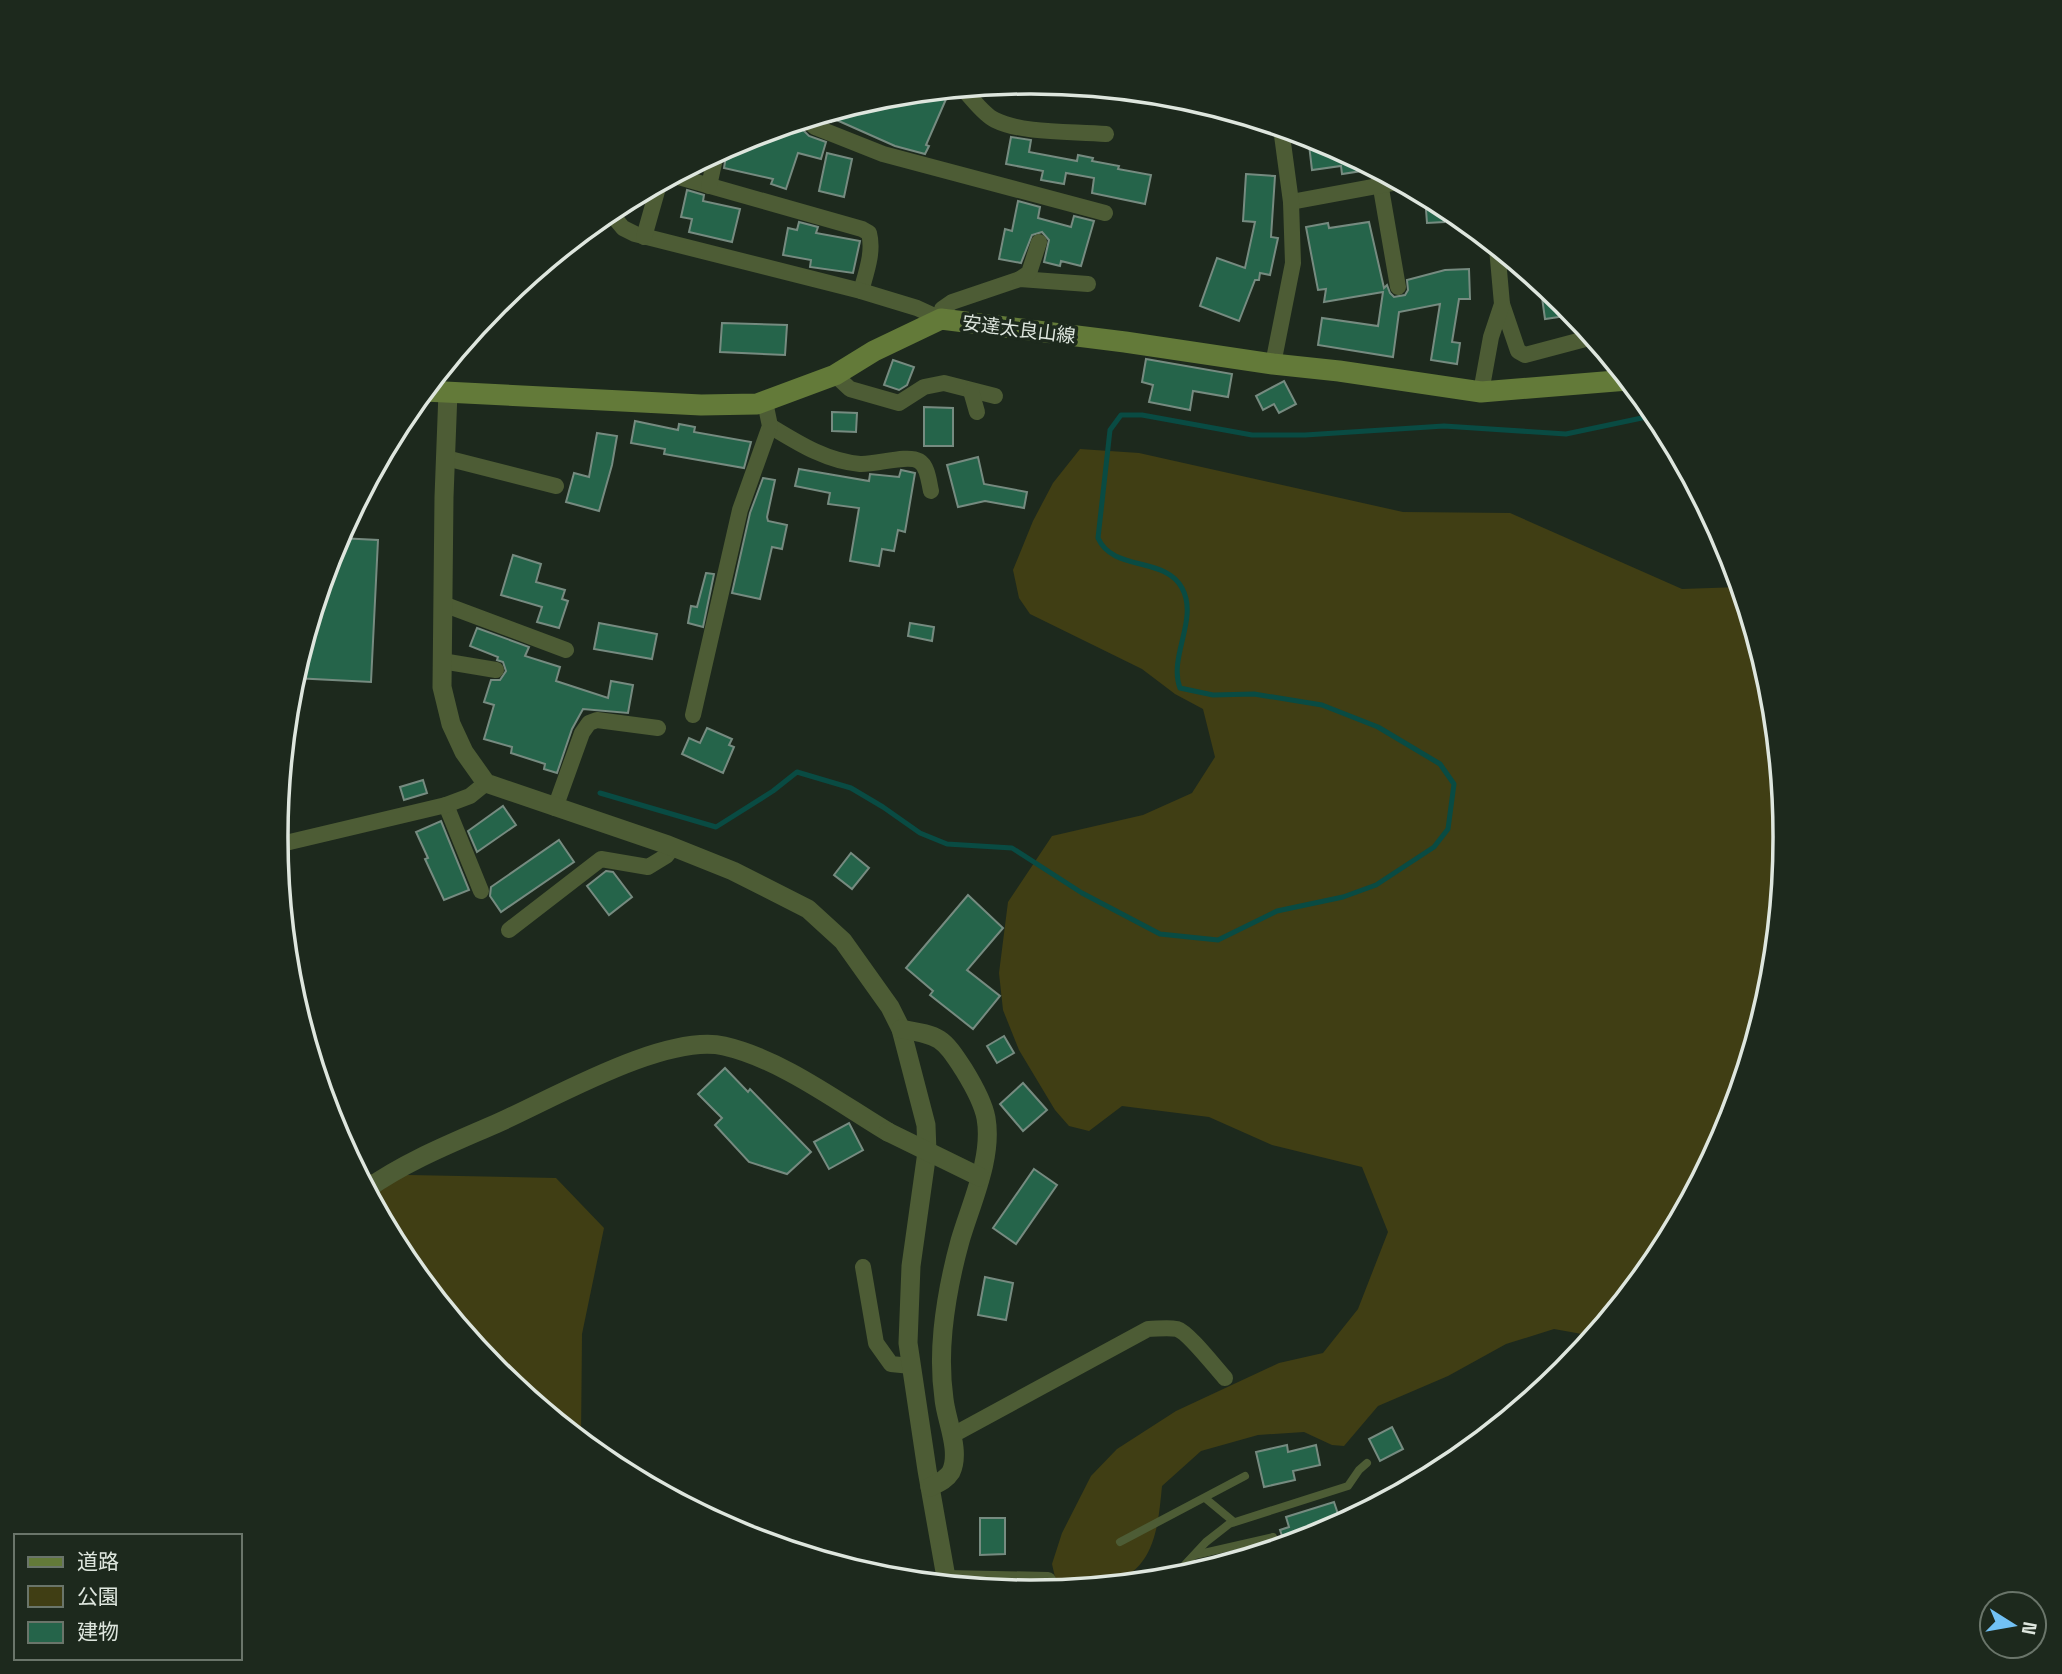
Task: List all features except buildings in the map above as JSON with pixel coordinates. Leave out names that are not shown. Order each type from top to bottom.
[{"type":"main road","name":"安達太良山線","points":[[437,392],[701,405],[757,404],[835,375],[874,351],[941,319],[1125,342],[1273,365],[1339,370],[1481,392],[1617,381]]},
{"type":"street","points":[[971,97],[994,119],[1024,128],[1106,134]]},
{"type":"street","points":[[815,127],[883,154],[1105,213]]},
{"type":"street","points":[[1273,365],[1293,263],[1291,202],[1282,139]]},
{"type":"street","points":[[709,186],[713,166]]},
{"type":"street","points":[[1291,202],[1374,179]]},
{"type":"street","points":[[687,180],[863,229],[869,233],[870,254],[862,291]]},
{"type":"street","points":[[1380,182],[1398,287]]},
{"type":"street","points":[[644,237],[655,197]]},
{"type":"street","points":[[617,221],[623,228],[644,237],[862,291],[917,308],[941,319],[942,309],[952,302],[1020,279],[1029,273],[1039,242]]},
{"type":"street","points":[[1498,260],[1502,304],[1518,351],[1525,355],[1582,340]]},
{"type":"street","points":[[1020,279],[1088,284]]},
{"type":"street","points":[[1481,392],[1491,337],[1502,304]]},
{"type":"street","points":[[835,375],[850,389],[899,402],[924,387],[944,383],[995,396]]},
{"type":"street","points":[[971,391],[977,412]]},
{"type":"street","points":[[448,392],[442,687],[451,724],[464,752],[486,783],[673,847],[733,871],[808,909],[843,941],[890,1007],[901,1029],[926,1125],[927,1153],[915,1227],[908,1300],[911,1366],[946,1574]]},
{"type":"street","points":[[693,715],[740,510],[770,426],[765,402]]},
{"type":"street","points":[[770,426],[797,443],[833,459],[862,464],[908,458],[918,460],[924,466],[931,491]]},
{"type":"street","points":[[446,458],[556,486]]},
{"type":"street","points":[[443,604],[566,650]]},
{"type":"street","points":[[442,661],[496,670]]},
{"type":"street","points":[[555,808],[582,733],[589,723],[597,720],[658,728]]},
{"type":"street","points":[[288,842],[446,805],[470,796],[486,783]]},
{"type":"street","points":[[446,805],[481,891]]},
{"type":"street","points":[[509,930],[601,859],[648,867],[666,856],[673,847]]},
{"type":"street","points":[[901,1029],[939,1037],[967,1074],[986,1115],[987,1133],[980,1177],[957,1255],[943,1333],[943,1397],[954,1457],[951,1472],[944,1480],[930,1487]]},
{"type":"street","points":[[375,1184],[393,1171],[628,1063],[682,1046],[721,1045],[757,1056],[888,1132],[980,1177]]},
{"type":"street","points":[[863,1267],[876,1343],[891,1364],[911,1366]]},
{"type":"street","points":[[951,1436],[1148,1329],[1179,1329],[1225,1378]]},
{"type":"lane","points":[[1188,1562],[1206,1542],[1234,1522],[1348,1486],[1367,1463]]},
{"type":"lane","points":[[1120,1542],[1245,1476]]},
{"type":"lane","points":[[1205,1498],[1234,1522]]},
{"type":"lane","points":[[1192,1558],[1273,1536]]},
{"type":"green space","points":[[1080,449],[1139,453],[1403,512],[1510,513],[1682,589],[1730,587],[1759,692],[1772,788],[1773,837],[1772,886],[1759,982],[1734,1076],[1717,1121],[1674,1208],[1648,1250],[1582,1334],[1554,1329],[1506,1344],[1448,1376],[1378,1406],[1344,1446],[1332,1445],[1304,1432],[1258,1435],[1201,1451],[1162,1486],[1151,1546],[1135,1570],[1128,1573],[1055,1579],[1052,1564],[1062,1533],[1091,1476],[1117,1449],[1176,1411],[1279,1363],[1323,1353],[1358,1309],[1388,1232],[1362,1167],[1272,1145],[1209,1117],[1122,1106],[1089,1131],[1069,1126],[1055,1110],[1019,1050],[1003,1010],[999,973],[1008,902],[1052,836],[1143,815],[1192,793],[1215,757],[1203,709],[1175,694],[1142,669],[1030,614],[1019,598],[1013,570],[1033,521],[1053,483]]},
{"type":"green space","points":[[370,1174],[556,1178],[604,1228],[582,1334],[581,1428],[541,1395],[473,1327],[414,1250]]},
{"type":"waterway","points":[[600,793],[716,827],[773,791],[797,772],[851,788],[920,833],[947,844],[1012,848],[1082,893],[1160,934],[1218,940],[1277,911],[1343,897],[1376,885],[1434,847],[1448,829],[1454,784],[1440,764],[1378,727],[1322,705],[1254,694],[1213,695],[1180,688],[1178,664],[1187,612],[1182,588],[1164,571],[1115,556],[1105,549],[1098,538],[1110,430],[1121,415],[1142,415],[1252,435],[1305,435],[1444,426],[1566,434],[1643,418]]}]
